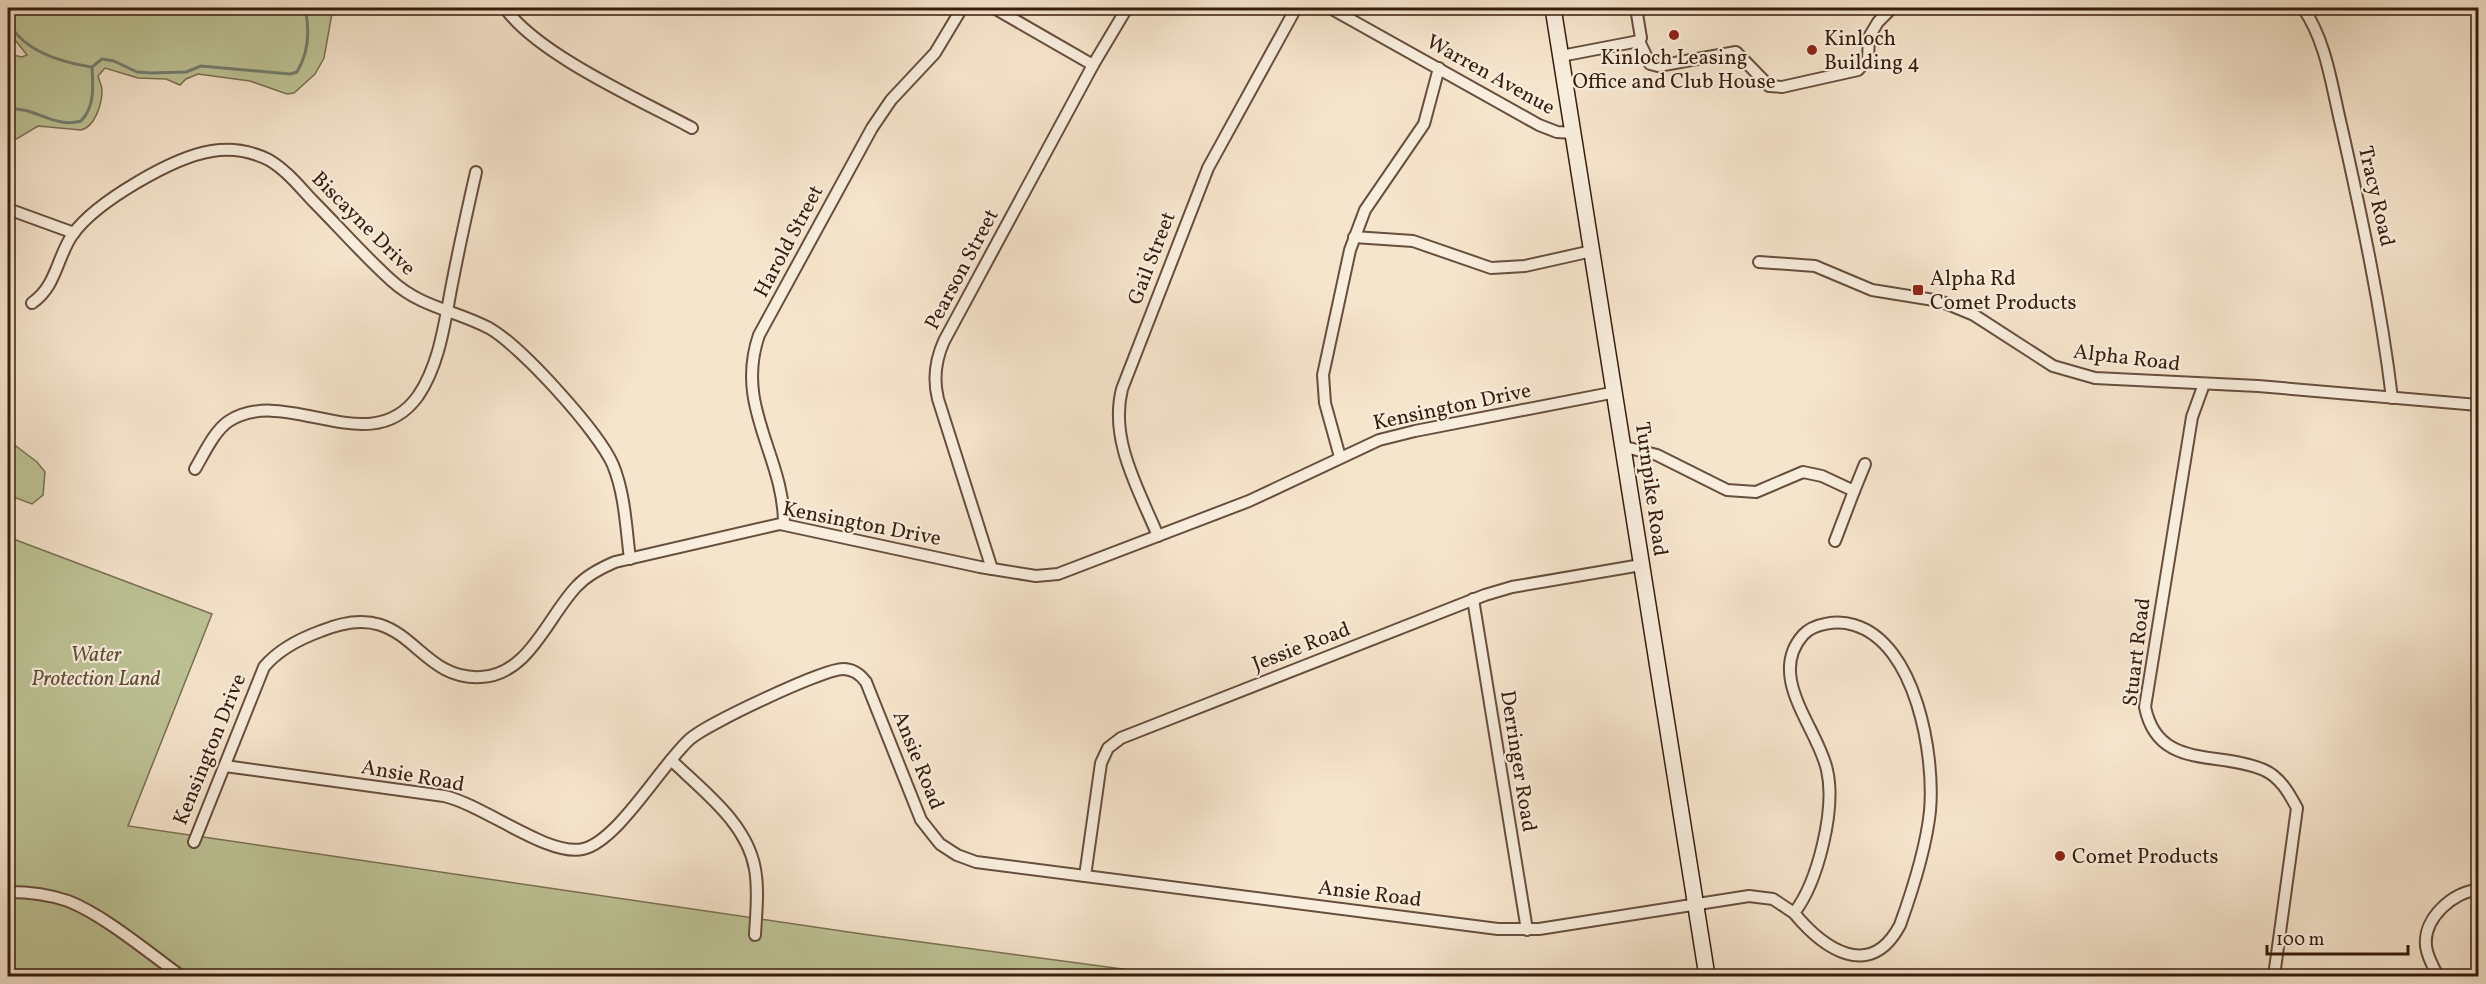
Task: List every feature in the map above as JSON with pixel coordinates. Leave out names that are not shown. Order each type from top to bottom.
[{"type":"main road","name":"Turnpike Road","points":[[1553,8],[1616,392],[1641,565],[1707,976]]},
{"type":"street","points":[[505,8],[526,32],[560,55],[692,128]]},
{"type":"street","name":"Harold Street","points":[[784,524],[781,496],[750,386],[752,356],[759,335],[872,128],[891,100],[935,53],[962,8]]},
{"type":"street","points":[[994,8],[1093,65]]},
{"type":"street","name":"Pearson Street","points":[[992,569],[938,399],[934,381],[936,366],[944,341],[1093,65],[1127,8]]},
{"type":"street","name":"Gail Street","points":[[1158,536],[1120,439],[1118,414],[1122,389],[1209,168],[1296,8]]},
{"type":"street","name":"Warren Avenue","points":[[1330,8],[1546,128],[1573,133]]},
{"type":"street","points":[[1636,8],[1641,38],[1639,41],[1650,64],[1658,66],[1736,52],[1769,86],[1782,87],[1858,70],[1868,59],[1869,37],[1892,8]]},
{"type":"street","name":"Tracy Road","points":[[2303,8],[2312,20],[2325,58],[2364,226],[2383,322],[2392,398]]},
{"type":"street","points":[[1561,56],[1639,41]]},
{"type":"street","points":[[1340,457],[1325,403],[1323,375],[1354,237],[1373,198],[1419,132],[1439,68]]},
{"type":"street","name":"Biscayne Drive","points":[[32,303],[52,281],[74,233],[106,203],[158,172],[197,154],[234,149],[258,155],[285,171],[392,281],[418,301],[482,324],[514,345],[595,437],[609,458],[617,478],[630,559]]},
{"type":"street","points":[[195,469],[226,423],[247,414],[270,412],[366,425],[395,417],[411,404],[428,379],[437,355],[476,172]]},
{"type":"street","points":[[8,209],[74,233]]},
{"type":"street","points":[[1354,237],[1413,241],[1491,268],[1525,266],[1592,251]]},
{"type":"street","name":"Alpha Road","points":[[1759,262],[1815,266],[1872,290],[1940,301],[1974,315],[2053,366],[2095,378],[2478,405]]},
{"type":"street","name":"Stuart Road","points":[[2205,384],[2192,417],[2145,707],[2148,722],[2156,735],[2171,748],[2191,755],[2264,770],[2277,779],[2297,808],[2274,976]]},
{"type":"street","name":"Kensington Drive","points":[[194,842],[261,672],[277,653],[302,638],[343,622],[367,620],[395,632],[434,662],[452,672],[472,677],[493,675],[528,651],[581,582],[607,566],[771,524],[784,524],[992,569],[1036,576],[1059,574],[1249,501],[1379,440],[1616,392]]},
{"type":"street","points":[[1624,447],[1652,452],[1727,490],[1758,491],[1803,472],[1822,476],[1854,491]]},
{"type":"street","points":[[1834,541],[1865,464]]},
{"type":"street","name":"Jessie Road","points":[[1085,876],[1101,763],[1106,751],[1115,741],[1473,599],[1512,587],[1641,565]]},
{"type":"street","name":"Derringer Road","points":[[1473,599],[1527,930]]},
{"type":"street","name":"Ansie Road","points":[[225,766],[444,796],[474,806],[554,847],[577,850],[593,846],[608,836],[689,740],[710,725],[834,671],[850,670],[866,682],[921,820],[940,844],[957,855],[976,862],[1498,929],[1527,930],[1695,903],[1762,896],[1780,902],[1815,936],[1834,950],[1858,956],[1881,948],[1893,937],[1900,925],[1927,830],[1930,771],[1910,683],[1896,659],[1882,642],[1866,630],[1850,624],[1810,628],[1797,644],[1790,662],[1794,691],[1822,754],[1829,783],[1827,820],[1815,868],[1807,894],[1794,914]]},
{"type":"street","points":[[671,760],[731,820],[745,840],[756,871],[755,935]]},
{"type":"street","points":[[2438,976],[2426,946],[2428,932],[2448,900],[2466,890],[2478,890]]},
{"type":"street","points":[[8,892],[38,894],[68,902],[151,954],[181,976]]},
{"type":"green space","points":[[8,8],[333,8],[324,58],[315,74],[294,93],[287,94],[250,81],[198,74],[186,79],[180,85],[166,79],[138,78],[105,68],[98,76],[102,90],[101,102],[94,120],[86,128],[81,130],[38,126],[8,144],[8,54],[22,57],[27,55],[8,31]]},
{"type":"green space","points":[[8,440],[37,462],[45,472],[43,495],[32,504],[8,495]]},
{"type":"green space","name":"Water Protection Land","points":[[8,537],[212,614],[128,826],[869,935],[1175,976],[136,976],[122,970],[113,976],[8,976]]},
{"type":"waterway","points":[[8,109],[26,111],[62,122],[81,121],[91,103],[92,67],[102,59],[114,61],[137,72],[151,73],[186,72],[201,66],[290,74],[297,72],[304,57],[307,41],[308,24],[305,8]]},
{"type":"waterway","points":[[8,20],[14,31],[32,47],[55,58],[91,67]]},
{"type":"place","name":"Kinloch Leasing Office and Club House","points":[[1674,35]]},
{"type":"place","name":"Kinloch Building 4","points":[[1812,50]]},
{"type":"place","name":"Alpha Rd Comet Products","points":[[1918,290]]},
{"type":"place","name":"Comet Products","points":[[2060,856]]}]
